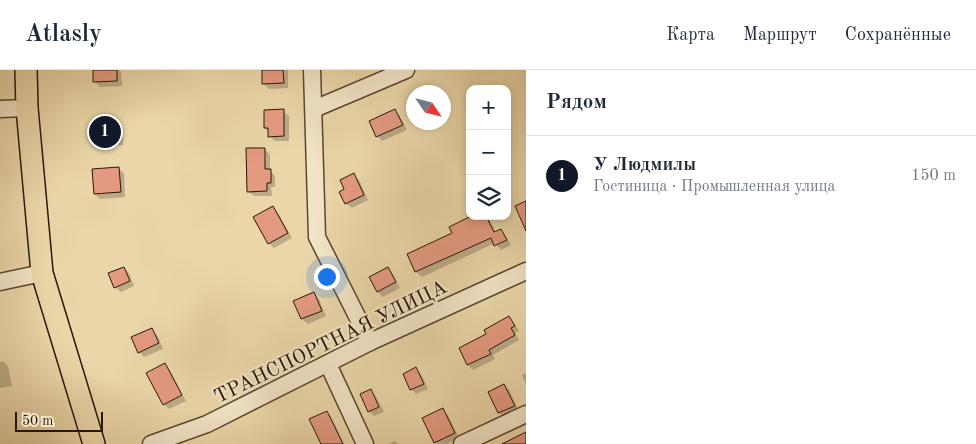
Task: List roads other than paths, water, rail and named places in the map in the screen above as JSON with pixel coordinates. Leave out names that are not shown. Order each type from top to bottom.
[{"type":"main road","points":[[26,70],[27,108],[42,272],[94,444]]},
{"type":"street","points":[[312,70],[317,237],[370,342]]},
{"type":"street","points":[[314,109],[406,70]]},
{"type":"street","points":[[0,109],[27,108]]},
{"type":"street","name":"ТРАНСПОРТНАЯ УЛИЦА","points":[[151,444],[207,424],[370,342],[526,271]]},
{"type":"street","points":[[0,282],[42,272]]},
{"type":"street","points":[[328,364],[366,444]]},
{"type":"street","points":[[462,444],[526,414]]},
{"type":"street","points":[[194,444],[207,424]]},
{"type":"place","name":"У Людмилы","points":[[105,132]]}]
